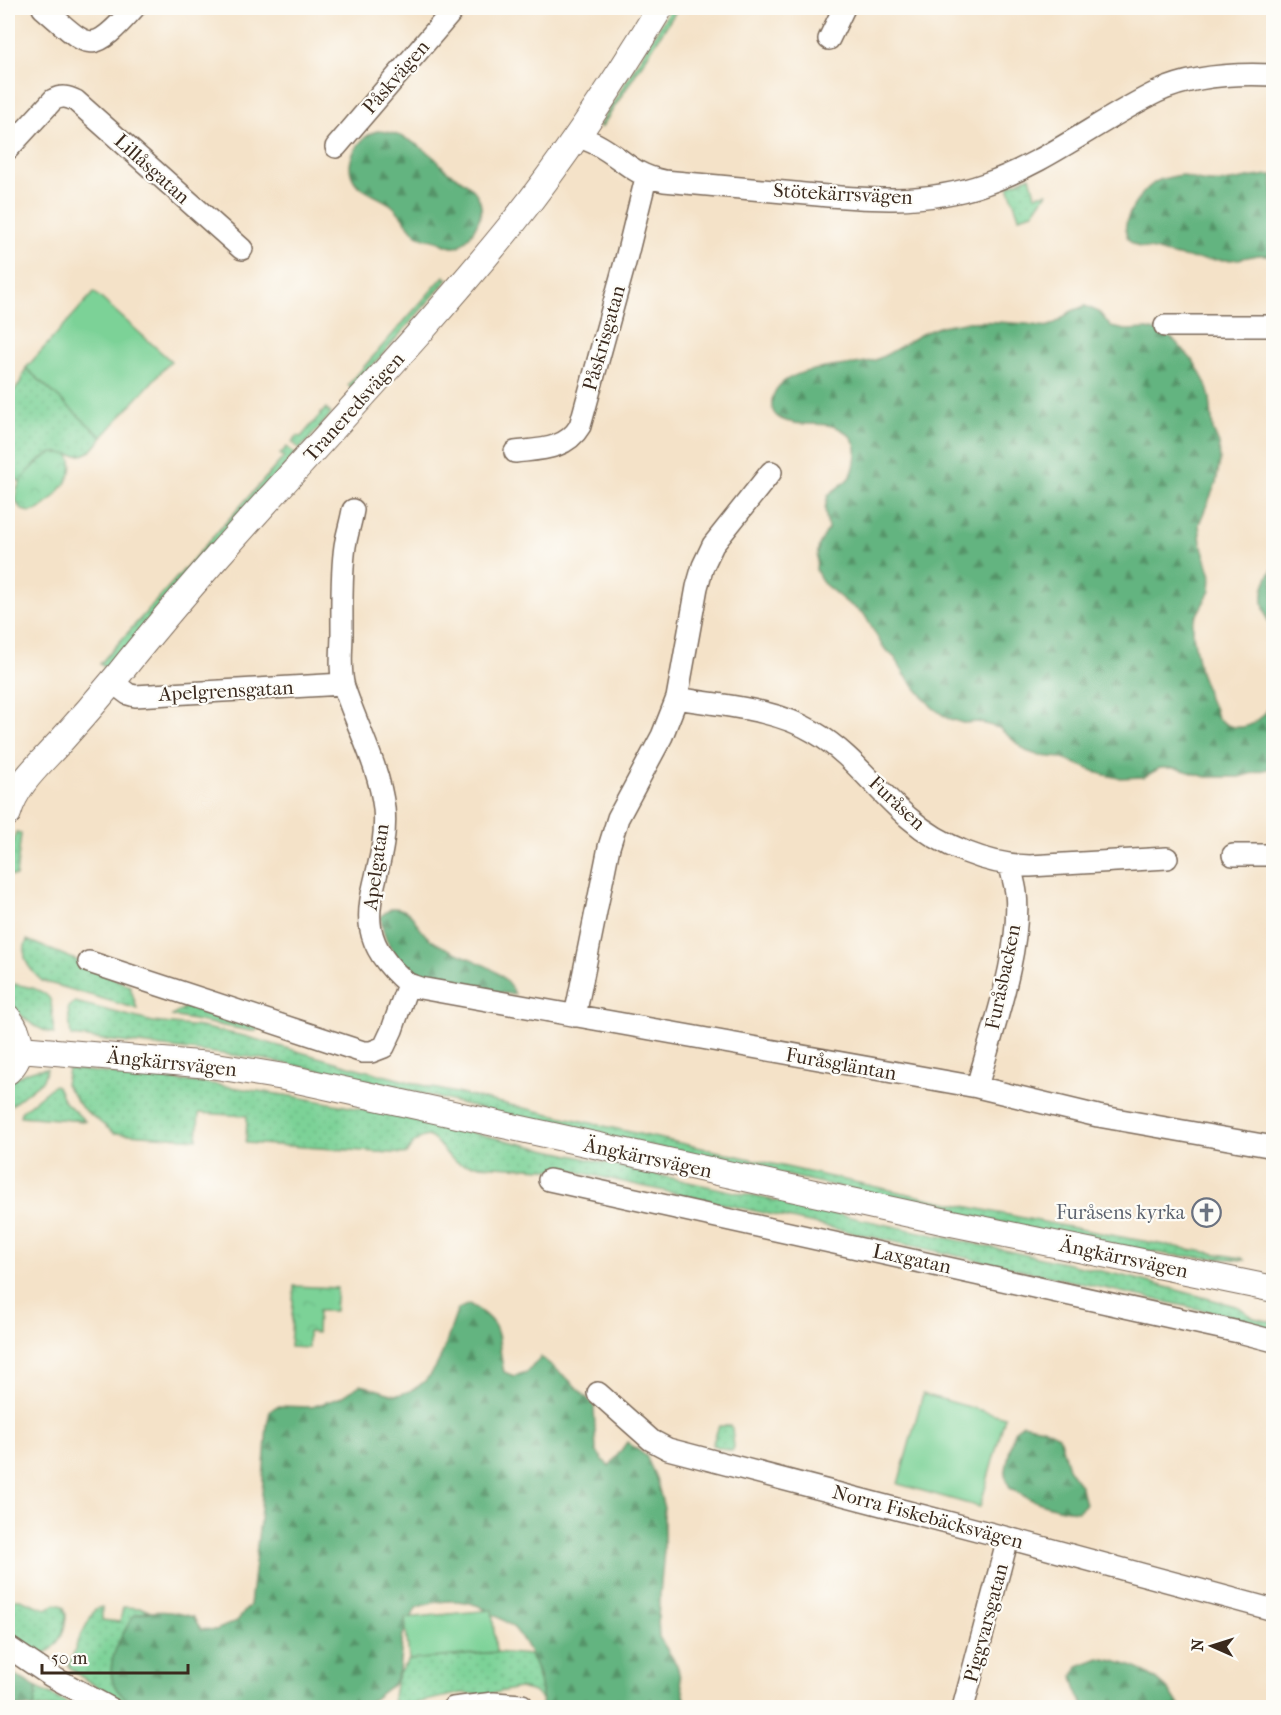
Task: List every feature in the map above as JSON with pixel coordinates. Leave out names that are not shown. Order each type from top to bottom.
[{"type":"street","points":[[43,8],[76,36],[87,42],[102,40],[134,8]]},
{"type":"street","name":"Påskvägen","points":[[336,147],[454,8]]},
{"type":"street","name":"Traneredsvägen","points":[[8,813],[15,794],[14,781],[112,682],[208,568],[398,358],[513,222],[578,136],[660,8]]},
{"type":"street","points":[[829,39],[844,8]]},
{"type":"street","name":"Stötekärrsvägen","points":[[578,136],[596,144],[646,178],[864,199],[908,200],[939,196],[986,184],[1033,163],[1158,91],[1217,76],[1274,75]]},
{"type":"street","name":"Lillåsgatan","points":[[8,149],[46,107],[59,97],[68,97],[76,101],[242,249]]},
{"type":"street","name":"Påskrisgatan","points":[[515,452],[556,447],[568,441],[576,434],[580,426],[646,178]]},
{"type":"street","points":[[1166,326],[1274,326]]},
{"type":"street","points":[[575,1016],[604,870],[615,827],[630,792],[662,736],[676,698],[703,566],[713,545],[771,472]]},
{"type":"street","name":"Apelgatan","points":[[353,510],[345,546],[342,589],[343,684],[381,789],[384,810],[383,849],[370,898],[370,931],[385,961],[408,984]]},
{"type":"street","name":"Apelgrensgatan","points":[[112,682],[128,694],[135,696],[343,684]]},
{"type":"street","name":"Furåsen","points":[[676,698],[766,714],[799,724],[833,743],[909,818],[931,834],[981,858],[1010,866],[1167,858]]},
{"type":"street","points":[[1233,855],[1274,855]]},
{"type":"street","name":"Furåsbacken","points":[[977,1087],[1014,944],[1016,893],[1010,866]]},
{"type":"street","points":[[89,962],[363,1052],[371,1052],[384,1047],[408,984]]},
{"type":"street","name":"Furåsgläntan","points":[[408,984],[977,1087],[1098,1116],[1274,1147]]},
{"type":"street","points":[[8,1018],[19,1037],[20,1049],[18,1058],[8,1071]]},
{"type":"street","name":"Ängkärrsvägen","points":[[20,1049],[210,1065],[284,1077],[919,1216],[1274,1288]]},
{"type":"street","name":"Laxgatan","points":[[549,1180],[1051,1289],[1274,1341]]},
{"type":"street","name":"Norra Fiskebäcksvägen","points":[[598,1394],[651,1440],[668,1449],[1274,1610]]},
{"type":"street","name":"Piggvarsgatan","points":[[963,1707],[1008,1538]]},
{"type":"street","points":[[8,1647],[51,1677],[110,1707]]},
{"type":"street","points":[[453,1707],[494,1703],[522,1705]]},
{"type":"green space","points":[[671,8],[678,8],[601,128],[599,126]]},
{"type":"green space","points":[[377,131],[406,138],[473,189],[481,206],[480,217],[470,236],[461,245],[447,246],[419,236],[394,207],[361,188],[355,182],[350,167],[354,152],[364,139]]},
{"type":"green space","points":[[1182,175],[1195,180],[1218,182],[1273,175],[1273,256],[1209,260],[1174,255],[1137,246],[1130,242],[1126,223],[1139,198],[1158,181]]},
{"type":"green space","points":[[1030,176],[1035,195],[1047,193],[1033,213],[1019,217],[1008,186]]},
{"type":"green space","points":[[444,276],[448,279],[352,389],[348,385]]},
{"type":"green space","points":[[94,292],[171,361],[102,437],[26,368]]},
{"type":"green space","points":[[1085,306],[1099,312],[1111,327],[1126,330],[1148,329],[1174,340],[1194,362],[1206,384],[1210,398],[1213,430],[1219,444],[1220,461],[1216,483],[1199,524],[1201,543],[1211,576],[1210,591],[1193,622],[1193,635],[1200,672],[1208,699],[1214,707],[1217,718],[1230,726],[1244,727],[1261,717],[1273,701],[1273,766],[1271,768],[1239,777],[1206,777],[1176,768],[1160,768],[1144,777],[1118,778],[1101,774],[1062,758],[1040,756],[1026,751],[999,728],[978,722],[963,723],[947,718],[932,707],[905,675],[895,658],[883,647],[864,614],[823,583],[816,570],[819,545],[828,529],[825,509],[828,495],[852,474],[856,446],[850,436],[834,426],[789,422],[774,414],[772,401],[777,389],[786,380],[815,370],[875,360],[922,334],[946,325],[984,321],[1047,327],[1072,311]]},
{"type":"green space","points":[[26,368],[102,437],[87,453],[48,455],[32,467],[21,482],[8,475],[8,397],[19,385]]},
{"type":"green space","points":[[326,408],[331,414],[300,449],[292,442],[297,436],[301,437]]},
{"type":"green space","points":[[287,447],[295,454],[108,670],[100,664],[284,457],[280,454]]},
{"type":"green space","points":[[52,453],[69,455],[72,467],[68,478],[46,504],[35,511],[23,510],[16,500],[19,485],[34,466]]},
{"type":"green space","points":[[1273,569],[1273,634],[1264,609],[1263,593],[1264,585]]},
{"type":"green space","points":[[16,832],[21,834],[16,876],[8,875],[8,861]]},
{"type":"green space","points":[[392,908],[406,911],[430,939],[441,946],[489,967],[508,983],[515,994],[463,989],[429,980],[413,972],[400,961],[390,947],[384,932],[381,916]]},
{"type":"green space","points":[[27,940],[83,963],[130,986],[137,1009],[42,981],[30,968],[25,958]]},
{"type":"green space","points":[[8,983],[32,988],[48,996],[51,1001],[54,1034],[37,1027],[22,1016],[12,1001]]},
{"type":"green space","points":[[75,1002],[153,1022],[200,1027],[244,1036],[433,1088],[836,1178],[1039,1221],[1244,1260],[1170,1255],[1072,1238],[479,1108],[354,1077],[257,1058],[71,1036],[68,1007]]},
{"type":"green space","points":[[191,1003],[259,1026],[256,1031],[250,1031],[172,1016]]},
{"type":"green space","points":[[47,1068],[43,1080],[8,1108],[8,1083],[26,1072]]},
{"type":"green space","points":[[68,1069],[212,1084],[303,1098],[417,1120],[693,1183],[1133,1278],[1239,1307],[1254,1318],[1273,1322],[1273,1330],[1230,1316],[574,1171],[461,1164],[428,1136],[417,1140],[406,1154],[246,1143],[247,1116],[199,1113],[197,1139],[114,1133],[82,1108],[65,1084]]},
{"type":"green space","points":[[54,1085],[57,1086],[64,1101],[85,1121],[20,1116],[21,1112]]},
{"type":"green space","points":[[294,1286],[337,1288],[335,1311],[318,1311],[317,1333],[308,1332],[308,1348],[290,1347]]},
{"type":"green space","points":[[469,1304],[494,1325],[504,1372],[514,1376],[527,1372],[541,1357],[568,1379],[594,1405],[596,1451],[609,1467],[627,1442],[646,1456],[656,1478],[664,1508],[659,1637],[677,1665],[687,1707],[542,1707],[541,1688],[536,1668],[516,1630],[479,1606],[454,1601],[438,1602],[416,1608],[403,1635],[399,1671],[394,1683],[363,1707],[141,1707],[123,1696],[113,1682],[112,1662],[119,1642],[134,1615],[156,1611],[178,1613],[193,1617],[201,1629],[216,1630],[237,1621],[250,1605],[270,1411],[277,1406],[312,1407],[342,1397],[360,1385],[396,1395],[410,1391],[421,1385],[436,1366],[458,1309]]},
{"type":"green space","points":[[923,1394],[1005,1417],[980,1507],[898,1484]]},
{"type":"green space","points":[[1023,1424],[1043,1428],[1059,1436],[1068,1468],[1081,1487],[1085,1505],[1078,1511],[1042,1504],[1010,1488],[1005,1475],[1009,1454],[1014,1431]]},
{"type":"green space","points":[[719,1426],[731,1426],[734,1447],[732,1451],[712,1445]]},
{"type":"green space","points":[[12,1599],[20,1599],[46,1609],[56,1604],[63,1606],[66,1619],[62,1634],[53,1648],[41,1654],[32,1653],[14,1641],[7,1626],[8,1604]]},
{"type":"green space","points":[[102,1607],[102,1620],[120,1622],[123,1607],[142,1608],[149,1611],[134,1615],[125,1630],[118,1645],[112,1678],[131,1701],[141,1707],[103,1690],[69,1666],[78,1641],[95,1609]]},
{"type":"green space","points":[[492,1610],[496,1652],[409,1660],[405,1618]]},
{"type":"green space","points":[[496,1652],[530,1655],[535,1663],[543,1700],[534,1692],[519,1688],[485,1695],[462,1693],[402,1706],[393,1700],[397,1678],[409,1660]]},
{"type":"green space","points":[[1099,1658],[1136,1668],[1156,1679],[1173,1696],[1180,1707],[1084,1707],[1073,1676],[1078,1666]]},
{"type":"green space","points":[[8,1671],[37,1688],[34,1707],[8,1707]]},
{"type":"green space","points":[[37,1688],[75,1707],[34,1708]]},
{"type":"place","name":"Furåsens kyrka","points":[[1206,1212]]}]
